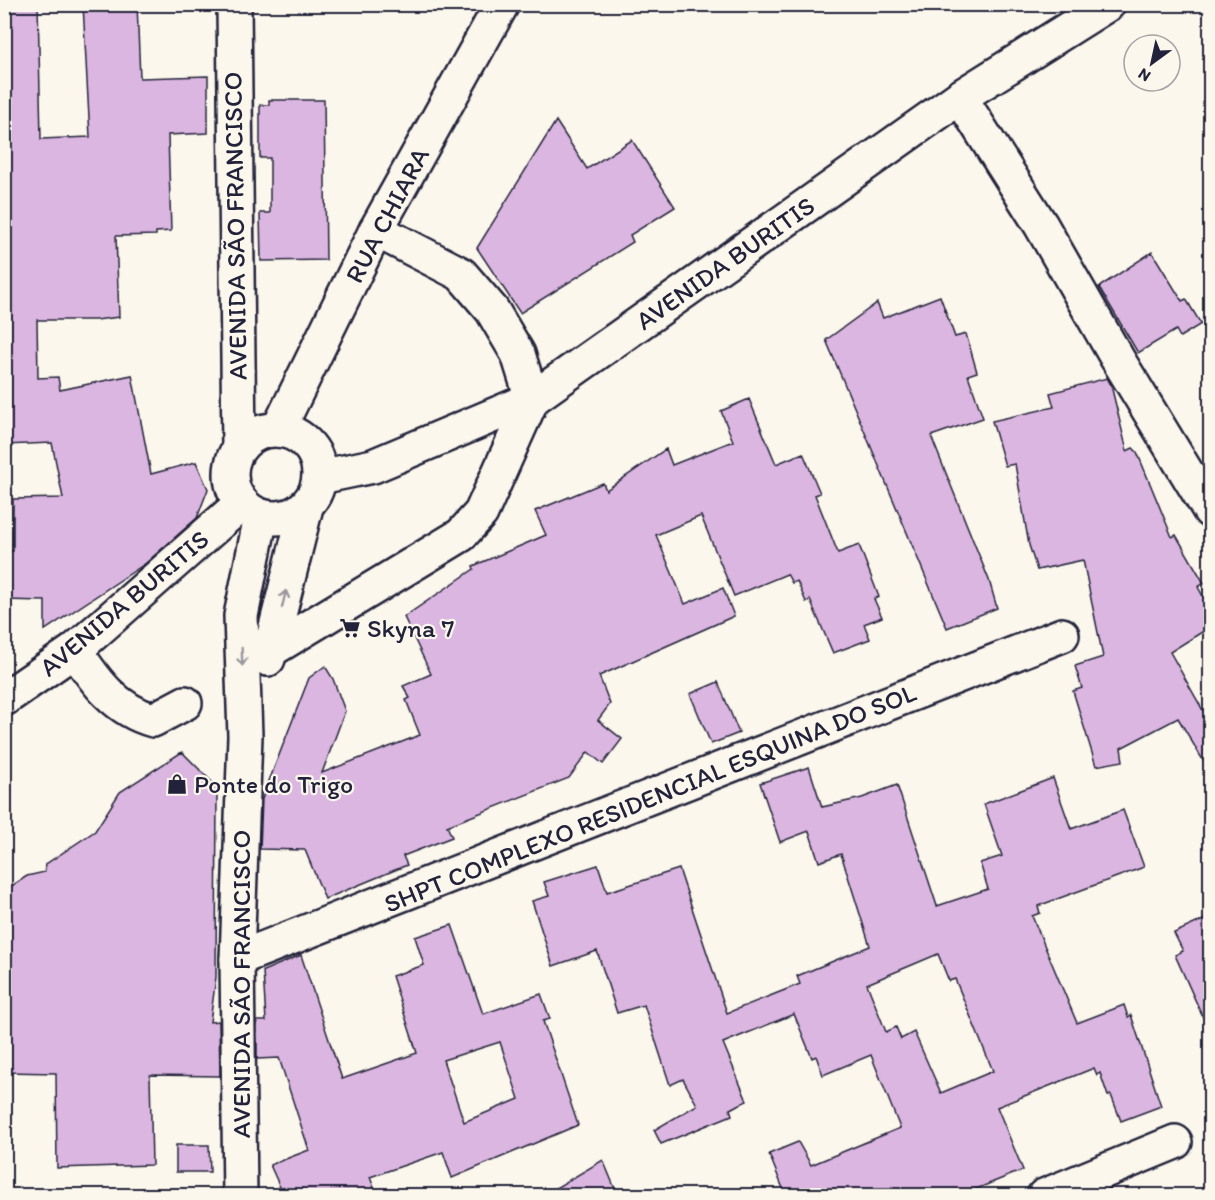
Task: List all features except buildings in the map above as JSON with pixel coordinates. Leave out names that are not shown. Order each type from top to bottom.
[{"type":"street","name":"AVENIDA SÃO FRANCISCO","points":[[234,4],[238,448]]},
{"type":"street","name":"RUA CHIARA","points":[[278,430],[376,231],[502,4]]},
{"type":"street","name":"AVENIDA BURITIS","points":[[320,477],[382,462],[532,399],[960,97],[1108,4]]},
{"type":"street","points":[[960,97],[1041,225],[1117,358],[1210,511]]},
{"type":"street","points":[[271,650],[460,535],[480,513],[532,399],[518,354],[492,310],[461,274],[376,231]]},
{"type":"street","points":[[278,430],[295,435],[309,445],[317,460],[320,477],[316,493],[306,507],[285,518],[251,510],[233,490],[230,476],[232,461],[238,448],[249,437],[263,431],[278,430]]},
{"type":"street","name":"AVENIDA SÃO FRANCISCO","points":[[245,736],[271,650],[306,507]]},
{"type":"street","name":"AVENIDA SÃO FRANCISCO","points":[[240,1196],[237,959],[245,736],[241,616],[251,510]]},
{"type":"street","name":"AVENIDA BURITIS","points":[[4,699],[75,650],[251,510]]},
{"type":"street","name":"SHPT COMPLEXO RESIDENCIAL ESQUINA DO SOL","points":[[237,959],[1062,635]]},
{"type":"street","points":[[75,650],[98,685],[133,715],[153,720],[185,703]]},
{"type":"street","points":[[1044,1196],[1175,1143]]},
{"type":"place","name":"Skyna 7","points":[[350,628]]},
{"type":"place","name":"Ponte do Trigo","points":[[177,784]]}]
